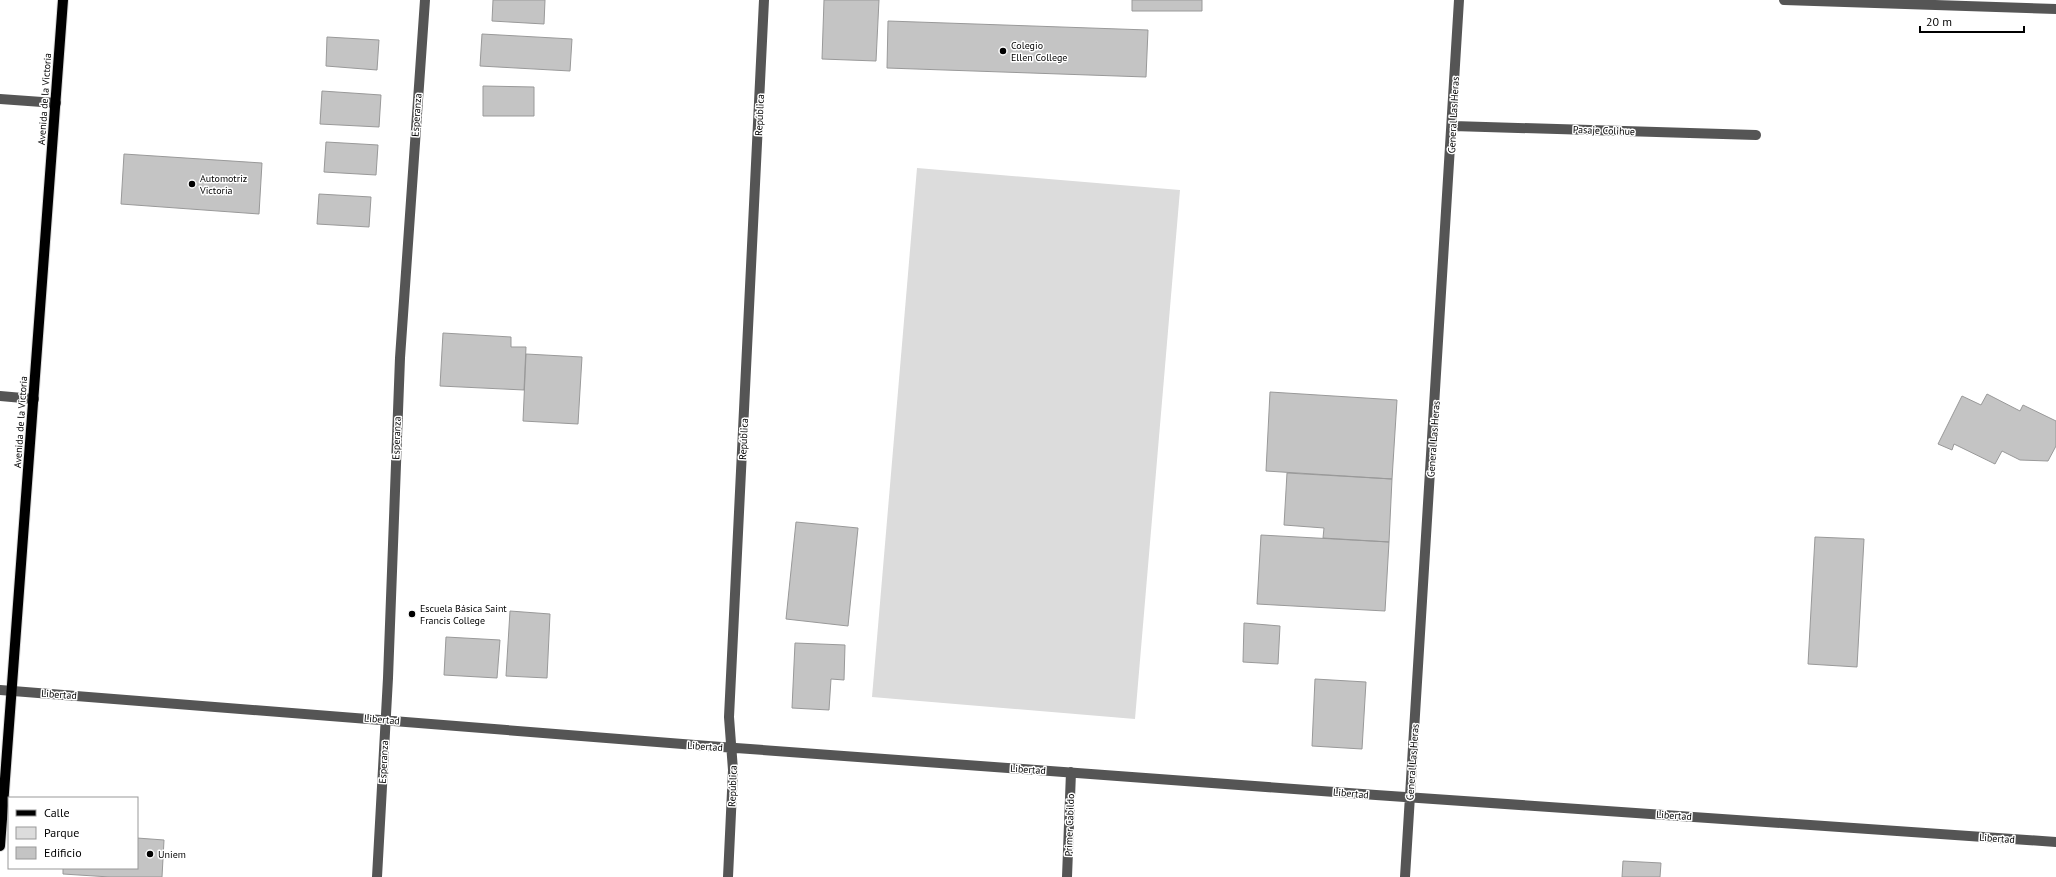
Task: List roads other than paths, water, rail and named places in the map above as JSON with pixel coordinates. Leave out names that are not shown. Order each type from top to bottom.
[{"type":"main road","name":"Avenida de la Victoria","points":[[0,846],[63,0]]},
{"type":"street","name":"Esperanza","points":[[377,877],[406,238],[424,0]]},
{"type":"street","name":"República","points":[[728,877],[733,770],[729,716],[764,0]]},
{"type":"street","name":"General Las Heras","points":[[1405,877],[1453,126],[1459,0]]},
{"type":"street","points":[[1784,0],[2056,9]]},
{"type":"street","points":[[0,99],[56,103]]},
{"type":"street","name":"Pasaje Colihue","points":[[1453,126],[1756,135]]},
{"type":"street","points":[[0,396],[34,399]]},
{"type":"street","name":"Libertad","points":[[0,690],[385,719],[732,748],[2056,842]]},
{"type":"street","name":"Primer Cabildo","points":[[1067,877],[1071,772]]},
{"type":"place","name":"Colegio Ellen College","points":[[1003,51]]},
{"type":"place","name":"Automotriz Victoria","points":[[192,184]]},
{"type":"place","name":"Escuela Básica Saint Francis College","points":[[412,614]]},
{"type":"place","name":"Uniem","points":[[150,854]]}]
